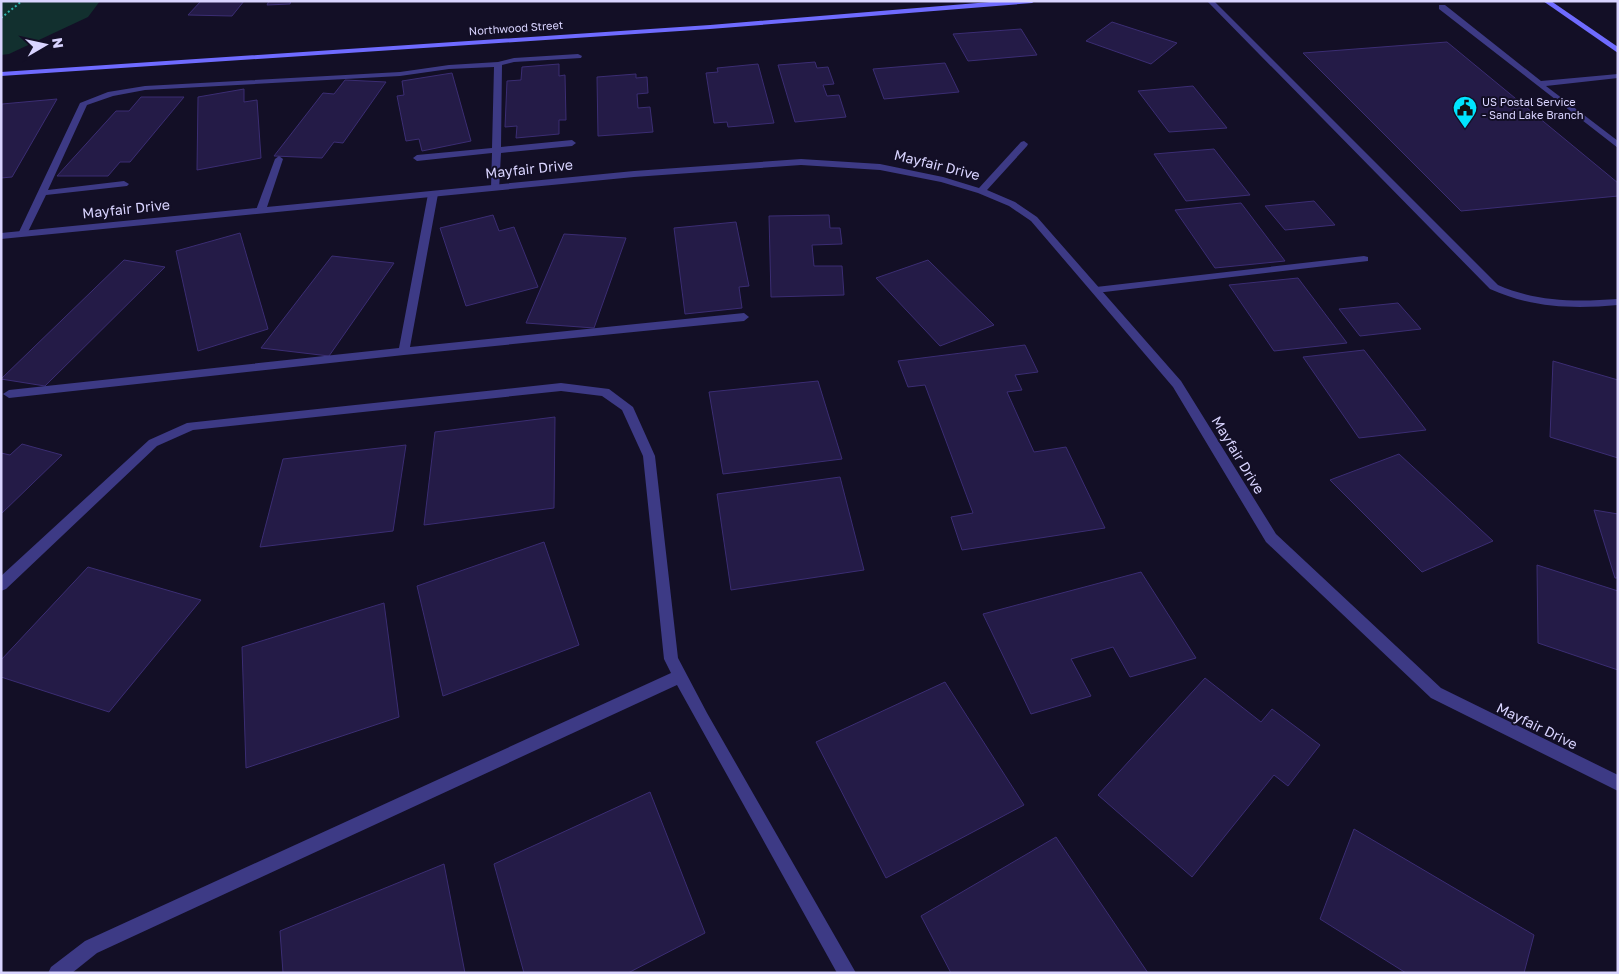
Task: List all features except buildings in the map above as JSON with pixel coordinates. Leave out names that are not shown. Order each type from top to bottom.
[{"type":"street","name":"Northwood Street","points":[[1,74],[710,27],[1032,1]]},
{"type":"street","points":[[1210,1],[1494,287],[1514,297],[1546,304],[1588,305],[1618,302]]},
{"type":"street","points":[[1546,1],[1618,51]]},
{"type":"street","points":[[1442,7],[1618,145]]},
{"type":"street","points":[[22,234],[84,103],[111,94],[145,88],[400,74],[449,67],[498,64],[514,60],[578,56]]},
{"type":"street","points":[[496,188],[498,64]]},
{"type":"street","points":[[1539,84],[1618,76]]},
{"type":"street","points":[[417,158],[572,143]]},
{"type":"street","points":[[981,191],[1024,144]]},
{"type":"street","points":[[261,210],[279,159]]},
{"type":"street","name":"Mayfair Drive","points":[[1,236],[634,174],[801,162],[880,167],[943,180],[981,191],[1012,204],[1034,219],[1177,384],[1271,538],[1436,693],[1618,783]]},
{"type":"street","points":[[42,193],[124,184]]},
{"type":"street","points":[[404,351],[433,194]]},
{"type":"street","points":[[1096,290],[1364,259]]},
{"type":"street","points":[[9,394],[404,351],[744,317]]},
{"type":"street","points":[[1,584],[153,444],[191,426],[561,387],[606,392],[627,407],[649,456],[671,659],[702,718],[847,973]]},
{"type":"street","points":[[57,973],[91,947],[680,676]]},
{"type":"path","points":[[1,18],[22,1]]},
{"type":"green space","points":[[1,1],[100,1],[88,17],[9,54],[1,55]]},
{"type":"place","name":"US Postal Service - Sand Lake Branch","points":[[1465,129]]}]
